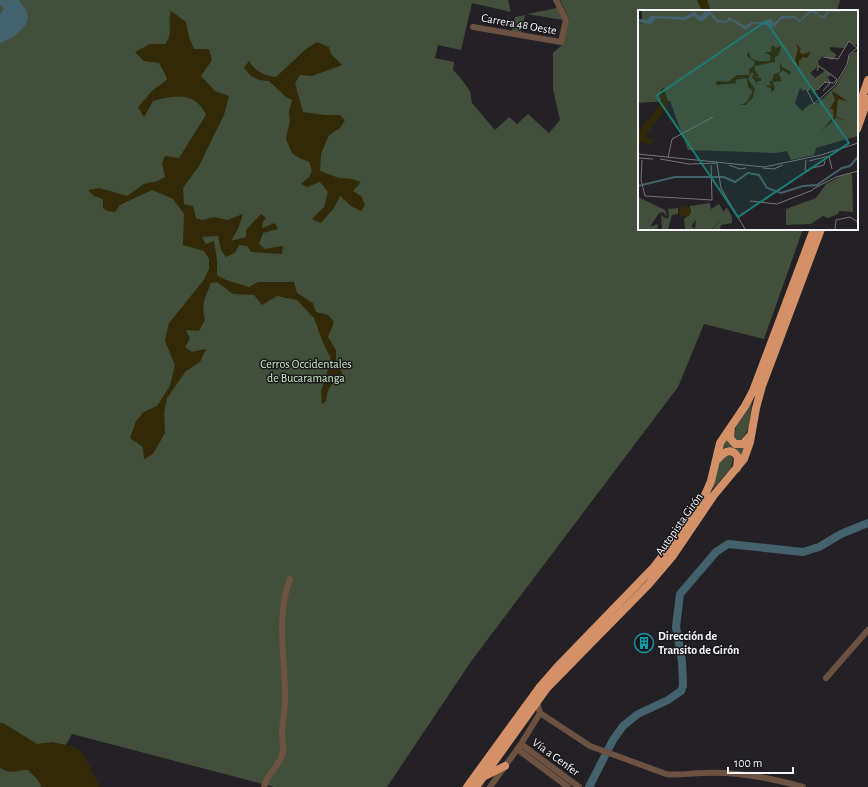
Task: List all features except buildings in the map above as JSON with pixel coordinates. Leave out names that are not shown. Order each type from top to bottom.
[{"type":"highway","points":[[858,109],[868,80]]},
{"type":"highway","points":[[858,127],[868,99]]},
{"type":"highway","name":"Autopista Girón","points":[[467,787],[539,688],[560,664],[654,567],[668,550],[705,495],[711,481],[720,443],[745,406],[753,391],[814,230]]},
{"type":"highway","name":"Autopista Girón","points":[[476,787],[547,688],[649,584],[672,557],[714,495],[748,451],[760,391],[821,230]]},
{"type":"highway","points":[[732,424],[730,438],[735,444],[743,444],[752,433]]},
{"type":"highway","points":[[716,461],[724,452],[731,451],[738,457],[736,468]]},
{"type":"highway","points":[[484,776],[505,766]]},
{"type":"street","name":"Carrera 48 Oeste","points":[[473,27],[561,42],[566,20],[556,0]]},
{"type":"street","points":[[264,787],[267,779],[278,766],[283,752],[282,735],[285,700],[282,613],[290,579]]},
{"type":"street","points":[[826,678],[868,630]]},
{"type":"street","points":[[537,702],[540,713],[590,746],[666,774],[674,775],[701,772],[742,774],[778,780],[803,787]]},
{"type":"street","points":[[490,787],[519,747],[540,713]]},
{"type":"street","name":"Vía a Cenfer","points":[[519,747],[568,787]]},
{"type":"street","name":"Vía a Cenfer","points":[[519,747],[579,787]]},
{"type":"green space","name":"Cerros Occidentales de Bucaramanga","points":[[0,0],[508,0],[511,12],[472,3],[461,50],[438,45],[435,58],[454,62],[453,70],[470,91],[472,103],[495,130],[509,117],[517,124],[528,114],[549,133],[560,120],[553,89],[553,53],[563,44],[569,19],[560,0],[840,0],[837,10],[638,10],[638,230],[803,230],[764,339],[704,324],[678,387],[472,660],[387,787],[274,787],[72,734],[42,787],[0,787]]},
{"type":"green space","points":[[557,8],[563,20],[527,14]]},
{"type":"green space","points":[[525,15],[521,33],[512,31],[515,17]]},
{"type":"green space","points":[[752,401],[748,429],[738,441],[734,437],[736,427]]},
{"type":"green space","points":[[728,434],[730,445],[733,447],[747,444],[741,458],[730,448],[726,447],[720,453]]},
{"type":"green space","points":[[727,454],[733,458],[731,468],[712,490],[720,458]]},
{"type":"sand","points":[[697,0],[707,0],[711,10],[702,10]]},
{"type":"sand","points":[[171,11],[186,22],[189,37],[194,49],[209,49],[212,60],[201,76],[215,91],[229,96],[224,115],[199,166],[183,188],[184,204],[193,206],[196,218],[202,220],[214,217],[227,220],[243,214],[238,229],[231,241],[246,237],[246,230],[261,214],[266,218],[263,222],[262,228],[275,223],[278,229],[263,233],[259,244],[265,249],[283,246],[282,254],[251,252],[247,246],[239,245],[235,253],[226,257],[221,250],[218,236],[202,237],[206,244],[214,241],[217,260],[217,275],[226,280],[249,287],[258,282],[294,282],[297,293],[313,303],[316,312],[328,315],[334,322],[328,337],[336,350],[336,360],[344,378],[336,381],[330,386],[326,401],[322,404],[321,391],[331,359],[314,318],[297,300],[277,296],[262,305],[254,295],[233,294],[217,282],[211,283],[205,297],[205,320],[199,331],[186,330],[190,339],[185,347],[192,352],[206,349],[200,362],[186,371],[167,398],[164,413],[165,433],[153,454],[144,459],[143,447],[130,438],[136,421],[144,412],[157,406],[170,386],[175,365],[165,341],[169,323],[203,281],[209,269],[209,259],[204,251],[183,245],[184,214],[173,199],[152,190],[120,205],[115,212],[107,211],[103,208],[103,199],[94,196],[88,190],[99,188],[127,196],[144,184],[157,181],[165,177],[162,163],[165,156],[179,158],[206,115],[202,107],[190,98],[176,96],[153,101],[144,117],[138,107],[153,90],[167,79],[159,63],[144,61],[135,52],[150,44],[165,44],[168,40],[170,32]]},
{"type":"sand","points":[[317,42],[329,47],[331,54],[342,65],[312,76],[300,75],[295,83],[303,112],[324,115],[340,115],[345,120],[340,128],[329,135],[321,154],[320,171],[339,178],[352,179],[361,182],[353,191],[361,196],[365,205],[361,211],[351,206],[340,196],[334,208],[321,223],[312,219],[324,207],[328,192],[320,182],[307,187],[301,184],[309,177],[312,171],[309,162],[292,153],[286,139],[292,100],[286,97],[269,81],[259,80],[251,76],[244,68],[249,61],[254,68],[260,72],[276,77],[306,49]]},
{"type":"sand","points":[[0,723],[3,723],[37,744],[52,742],[76,747],[84,755],[100,787],[42,787],[37,779],[28,770],[11,772],[0,768]]},
{"type":"water","points":[[0,0],[19,0],[26,11],[28,18],[24,28],[20,32],[10,39],[0,43],[0,14],[4,8],[0,5]]},
{"type":"waterway","points":[[589,787],[613,740],[623,726],[638,714],[668,700],[681,691],[683,686],[682,661],[676,627],[680,594],[716,552],[728,544],[803,552],[819,547],[841,534],[868,523]]},
{"type":"place","name":"Dirección de Transito de Girón","points":[[644,643]]}]
